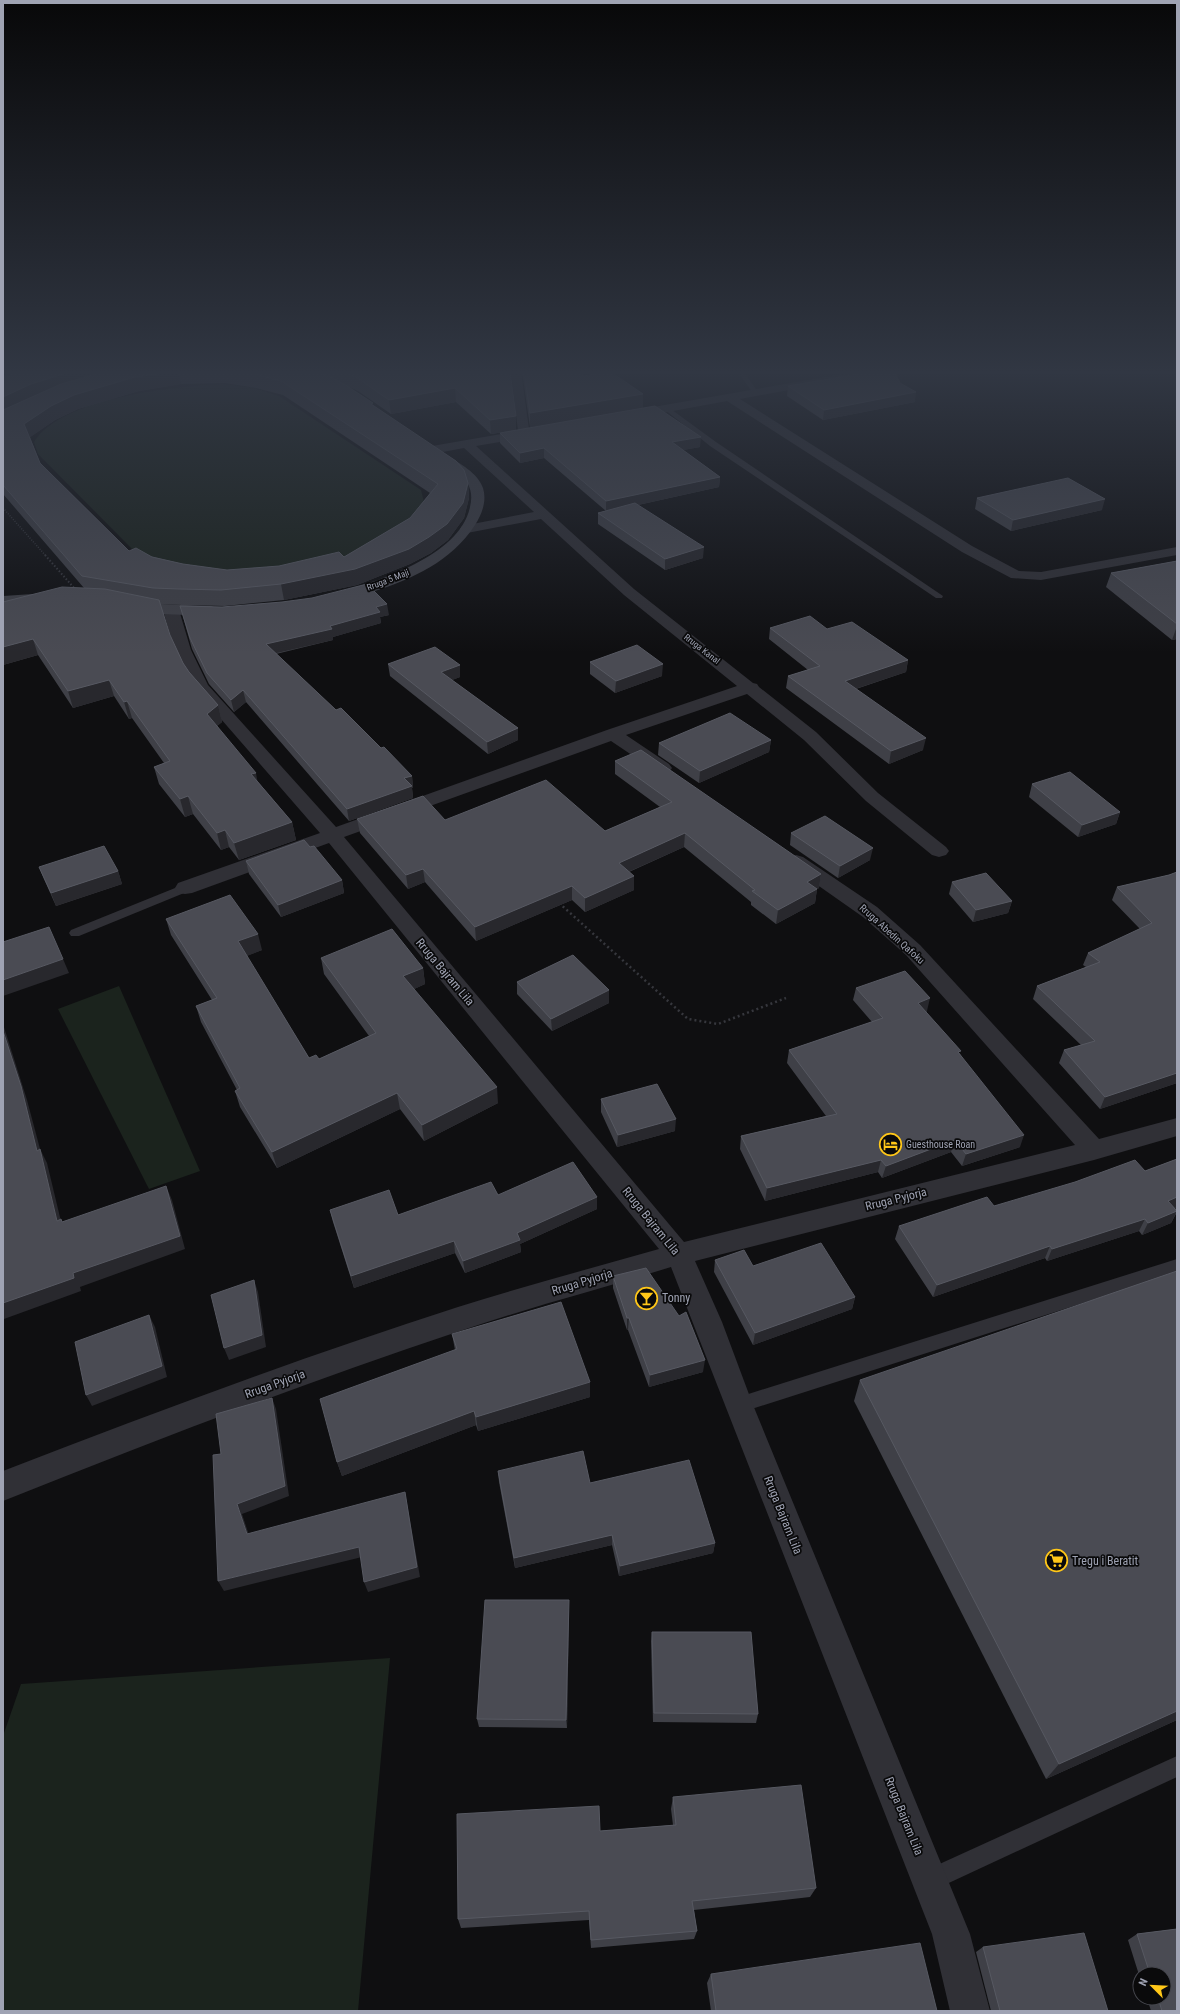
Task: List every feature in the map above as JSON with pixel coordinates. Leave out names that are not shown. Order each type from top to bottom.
[{"type":"street","name":"Rruga 5 Maji","points":[[326,600],[393,579],[416,569],[445,551],[467,529],[477,506],[477,493],[473,482],[451,465]]},
{"type":"street","name":"Rruga Kanal","points":[[490,465],[629,592],[810,736],[872,797],[939,851]]},
{"type":"street","points":[[835,465],[967,549],[1016,575],[1041,576],[1177,551]]},
{"type":"street","points":[[467,529],[544,514]]},
{"type":"street","points":[[3,600],[82,597]]},
{"type":"street","points":[[118,601],[171,610],[227,611]]},
{"type":"street","name":"Rruga Bajram Lila","points":[[171,610],[190,671],[202,688],[333,836],[679,1254],[708,1322],[739,1405],[952,1934],[970,2011]]},
{"type":"street","points":[[185,888],[614,734],[751,688]]},
{"type":"street","points":[[614,734],[678,778]]},
{"type":"street","name":"Rruga Abedin Qafoku","points":[[780,850],[870,912],[913,950],[1094,1150]]},
{"type":"street","name":"Rruga Pyjorja","points":[[3,1486],[133,1435],[370,1349],[459,1319],[679,1254],[1094,1150],[1177,1127]]},
{"type":"lane","points":[[744,465],[939,596]]},
{"type":"lane","points":[[75,933],[185,888]]},
{"type":"lane","points":[[739,1405],[1177,1266]]},
{"type":"lane","points":[[930,1880],[1177,1766]]},
{"type":"path","points":[[3,508],[82,597]]},
{"type":"path","points":[[559,902],[688,1019],[718,1024],[786,998]]},
{"type":"shaded area","points":[[49,465],[383,465],[421,490],[424,502],[423,514],[377,551],[280,580],[142,559]]},
{"type":"shaded area","points":[[119,986],[200,1171],[149,1189],[58,1009]]},
{"type":"shaded area","points":[[390,1658],[358,2011],[3,2011],[3,1736],[21,1684]]},
{"type":"building","points":[[3,465],[42,465],[129,551],[136,548],[152,557],[183,564],[227,570],[279,566],[339,552],[344,557],[410,518],[438,484],[409,465],[460,465],[464,470],[468,483],[463,503],[447,524],[409,549],[355,569],[281,584],[221,590],[153,588],[82,576],[3,485]]},
{"type":"building","points":[[564,465],[704,465],[720,477],[606,501]]},
{"type":"building","points":[[1068,478],[1105,499],[1013,520],[977,498]]},
{"type":"building","points":[[635,503],[704,547],[665,559],[598,513]]},
{"type":"building","points":[[1177,561],[1177,624],[1111,573]]},
{"type":"building","points":[[367,584],[387,604],[376,607],[380,612],[330,626],[332,629],[266,644],[336,710],[341,708],[381,748],[384,747],[412,776],[404,778],[412,786],[347,809],[243,690],[231,700],[207,673],[190,638],[180,606],[222,607],[282,602],[312,598]]},
{"type":"building","points":[[62,587],[105,589],[159,600],[170,635],[183,663],[218,705],[207,714],[256,773],[251,774],[292,822],[234,843],[225,830],[217,833],[188,796],[180,799],[154,767],[170,761],[127,701],[124,702],[109,680],[68,691],[33,639],[3,647],[3,602]]},
{"type":"building","points":[[810,616],[827,629],[852,622],[908,660],[845,681],[926,738],[891,751],[788,676],[820,666],[770,628]]},
{"type":"building","points":[[637,645],[663,664],[616,681],[590,662]]},
{"type":"building","points":[[435,647],[460,665],[441,672],[518,728],[487,742],[388,664]]},
{"type":"building","points":[[730,713],[771,740],[700,771],[659,743]]},
{"type":"building","points":[[641,750],[821,874],[807,882],[817,889],[778,910],[752,891],[755,890],[685,833],[619,863],[634,876],[585,898],[572,886],[475,927],[423,869],[406,875],[357,819],[423,796],[445,820],[546,780],[605,831],[672,802],[615,761]]},
{"type":"building","points":[[1070,772],[1120,812],[1082,825],[1032,784]]},
{"type":"building","points":[[825,816],[873,848],[840,866],[791,833]]},
{"type":"building","points":[[304,840],[310,847],[314,846],[342,880],[278,905],[246,861]]},
{"type":"building","points":[[104,846],[118,871],[51,893],[39,867]]},
{"type":"building","points":[[1177,872],[1177,1073],[1105,1097],[1064,1050],[1095,1041],[1037,986],[1100,962],[1088,953],[1152,923],[1117,887]]},
{"type":"building","points":[[986,873],[1012,901],[976,910],[952,882]]},
{"type":"building","points":[[230,895],[258,934],[238,941],[309,1058],[316,1055],[319,1059],[376,1033],[321,958],[392,929],[423,968],[403,976],[497,1087],[422,1125],[397,1093],[272,1152],[235,1091],[240,1088],[196,1006],[217,998],[166,919]]},
{"type":"building","points":[[49,927],[63,959],[3,980],[3,942]]},
{"type":"building","points":[[573,955],[609,990],[551,1019],[517,982]]},
{"type":"building","points":[[905,971],[930,998],[918,1003],[961,1051],[958,1052],[1024,1135],[966,1154],[955,1140],[886,1166],[881,1160],[767,1188],[741,1136],[837,1114],[789,1050],[883,1018],[856,988]]},
{"type":"building","points":[[3,1031],[21,1086],[37,1151],[40,1149],[57,1221],[61,1219],[62,1222],[166,1186],[180,1236],[73,1273],[74,1278],[3,1303]]},
{"type":"building","points":[[657,1084],[676,1119],[618,1135],[601,1099]]},
{"type":"building","points":[[1177,1159],[1177,1197],[1168,1201],[1177,1211],[1148,1223],[1145,1219],[1052,1249],[1050,1246],[937,1285],[899,1226],[987,1197],[994,1206],[1075,1182],[1135,1160],[1145,1171]]},
{"type":"building","points":[[573,1162],[597,1197],[517,1233],[520,1240],[463,1261],[454,1241],[351,1276],[330,1210],[389,1190],[398,1215],[491,1182],[498,1195]]},
{"type":"building","points":[[821,1243],[855,1297],[755,1333],[715,1260],[744,1250],[753,1266]]},
{"type":"building","points":[[646,1268],[679,1316],[686,1312],[705,1360],[650,1375],[629,1318],[627,1318],[613,1276]]},
{"type":"building","name":"Tregu i Beratit","points":[[1177,1271],[1177,1711],[1059,1764],[860,1380]]},
{"type":"building","points":[[254,1280],[262,1335],[224,1348],[211,1295]]},
{"type":"building","points":[[561,1302],[590,1382],[476,1417],[474,1411],[337,1462],[320,1399],[457,1349],[452,1334]]},
{"type":"building","points":[[149,1315],[162,1366],[86,1395],[75,1342]]},
{"type":"building","points":[[272,1398],[285,1486],[237,1504],[247,1534],[405,1492],[417,1567],[364,1582],[359,1547],[218,1581],[213,1455],[221,1454],[216,1414]]},
{"type":"building","points":[[583,1451],[590,1483],[689,1460],[715,1543],[620,1566],[612,1535],[514,1558],[498,1471]]},
{"type":"building","points":[[485,1600],[569,1600],[566,1720],[477,1719]]},
{"type":"building","points":[[652,1632],[751,1632],[758,1714],[654,1713]]},
{"type":"building","points":[[801,1785],[816,1888],[692,1901],[697,1931],[591,1940],[589,1911],[458,1919],[457,1814],[599,1806],[600,1831],[676,1825],[673,1797]]},
{"type":"building","points":[[1177,1929],[1177,2011],[1162,2011],[1160,2006],[1172,2006],[1172,1966],[1147,1966],[1137,1934]]},
{"type":"building","points":[[1084,1933],[1108,2011],[1000,2011],[983,1947]]},
{"type":"building","points":[[920,1943],[937,2011],[716,2011],[711,1974]]},
{"type":"place","name":"Guesthouse Roan","points":[[890,1144]]},
{"type":"place","name":"Tonny","points":[[646,1298]]},
{"type":"place","name":"Tregu i Beratit","points":[[1056,1561]]}]
